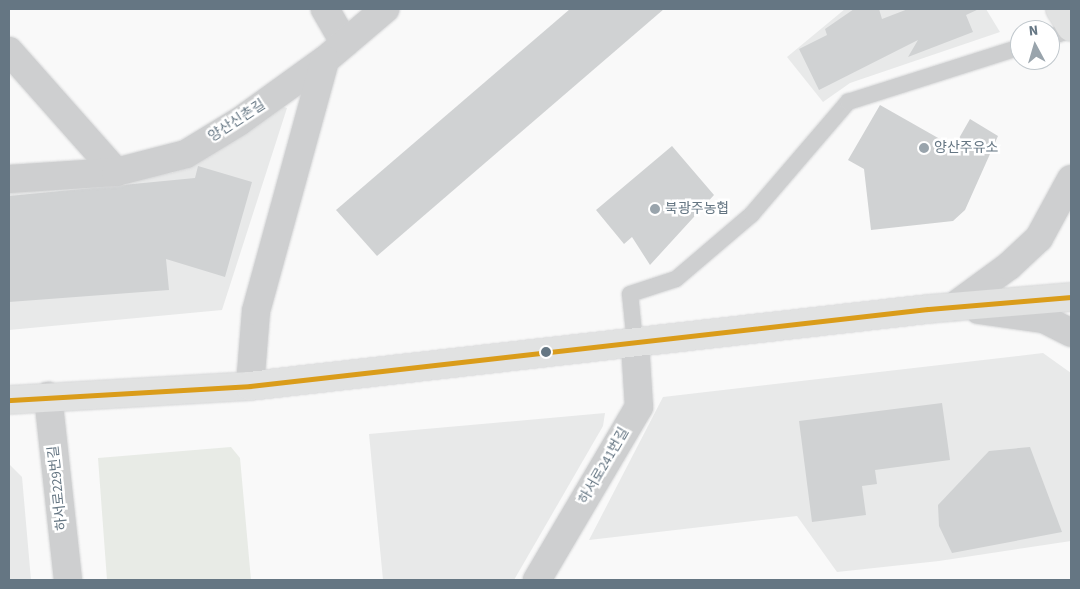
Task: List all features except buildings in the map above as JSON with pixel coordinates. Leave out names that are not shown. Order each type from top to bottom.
[{"type":"main road","points":[[1060,9],[1071,29]]},
{"type":"main road","points":[[9,400],[48,396],[250,386],[953,307],[1071,297]]},
{"type":"street","points":[[250,386],[256,312],[335,52],[325,9]]},
{"type":"street","name":"양산신촌길","points":[[9,179],[116,172],[186,154],[240,121],[335,52],[385,9]]},
{"type":"street","points":[[9,52],[116,172]]},
{"type":"street","points":[[953,307],[1008,266],[1039,238],[1071,179]]},
{"type":"street","points":[[953,307],[1044,319],[1071,333]]},
{"type":"street","name":"하서로241번길","points":[[537,580],[639,407],[635,343]]},
{"type":"street","name":"하서로229번길","points":[[48,396],[68,580]]},
{"type":"lane","points":[[635,343],[630,294],[676,279],[752,214],[848,102],[1010,50]]},
{"type":"shaded area","points":[[845,9],[986,9],[1000,32],[850,83],[823,102],[787,57]]},
{"type":"shaded area","points":[[271,103],[287,108],[222,310],[9,330],[9,186],[172,173]]},
{"type":"shaded area","points":[[1043,353],[1071,373],[1071,541],[939,561],[837,572],[797,516],[589,540],[663,397]]},
{"type":"shaded area","points":[[605,413],[603,426],[514,580],[383,580],[369,434]]},
{"type":"shaded area","points":[[231,447],[240,458],[251,580],[107,580],[98,458]]},
{"type":"shaded area","points":[[9,464],[22,477],[31,580],[9,580]]},
{"type":"transit line","points":[[9,400],[250,386],[928,309],[1071,297]]},
{"type":"place","name":"양산주유소","points":[[924,148]]},
{"type":"place","name":"북광주농협","points":[[655,209]]}]
